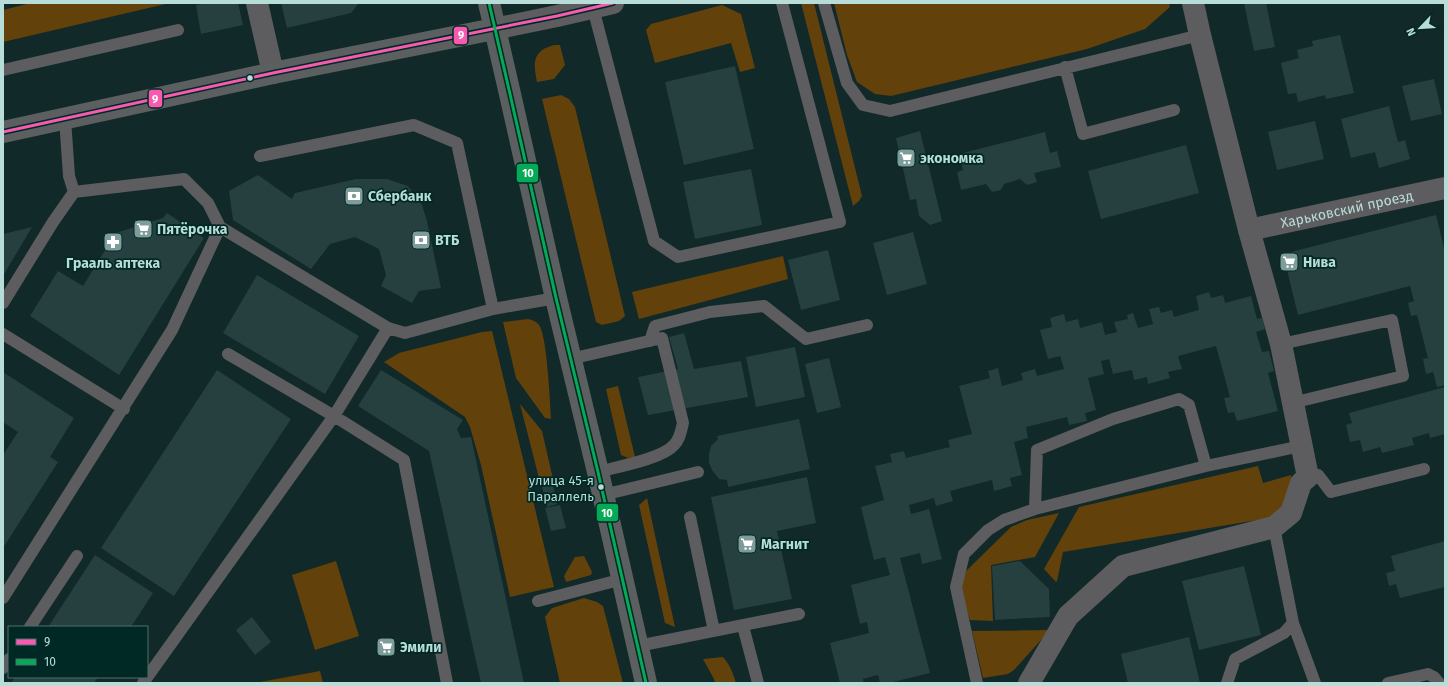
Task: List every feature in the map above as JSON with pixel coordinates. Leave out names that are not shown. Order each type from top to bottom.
[{"type":"main road","points":[[489,3],[646,683]]},
{"type":"main road","points":[[3,132],[273,73],[494,29]]},
{"type":"street","points":[[258,3],[273,73]]},
{"type":"street","points":[[1029,683],[1068,616],[1123,566],[1274,527],[1291,513],[1300,483],[1308,477],[1281,344],[1249,230],[1193,3]]},
{"type":"street","points":[[494,29],[603,6]]},
{"type":"street","name":"Харьковский проезд","points":[[1249,230],[1445,188]]},
{"type":"lane","points":[[603,6],[654,241],[678,256],[840,222],[782,3]]},
{"type":"lane","points":[[824,3],[847,83],[863,105],[890,111],[1200,35]]},
{"type":"lane","points":[[3,70],[178,30]]},
{"type":"lane","points":[[1065,67],[1083,134],[1174,110]]},
{"type":"lane","points":[[65,119],[69,176],[74,192]]},
{"type":"lane","points":[[260,156],[414,125],[457,143],[493,309]]},
{"type":"lane","points":[[3,303],[53,222],[74,192],[184,179],[208,203],[220,227],[388,328],[405,333],[493,309],[556,298]]},
{"type":"lane","points":[[3,598],[124,409],[172,330],[220,227]]},
{"type":"lane","points":[[650,341],[655,326],[710,312],[764,306],[806,339],[867,325]]},
{"type":"lane","points":[[1281,344],[1392,320],[1403,376],[1292,403]]},
{"type":"lane","points":[[148,676],[334,416],[388,328]]},
{"type":"lane","points":[[3,334],[124,409]]},
{"type":"lane","points":[[570,359],[662,338],[683,423],[681,435],[674,445],[668,450],[648,459],[598,472]]},
{"type":"lane","points":[[228,354],[334,416],[404,460],[447,683]]},
{"type":"lane","points":[[1035,509],[1037,450],[1113,419],[1179,399],[1189,405],[1206,466]]},
{"type":"lane","points":[[977,683],[956,587],[964,554],[988,530],[1004,520],[1035,509],[1206,466],[1301,446]]},
{"type":"lane","points":[[1308,477],[1318,475],[1331,492],[1424,468]]},
{"type":"lane","points":[[603,495],[698,472]]},
{"type":"lane","points":[[690,517],[714,631]]},
{"type":"lane","points":[[1274,527],[1293,623],[1315,683]]},
{"type":"lane","points":[[31,626],[77,556]]},
{"type":"lane","points":[[538,601],[623,580]]},
{"type":"lane","points":[[638,646],[799,614]]},
{"type":"lane","points":[[1227,683],[1235,658],[1284,633],[1293,623]]},
{"type":"lane","points":[[743,626],[758,683]]},
{"type":"lane","points":[[1388,683],[1428,674],[1434,677],[1439,683]]},
{"type":"shaded area","points":[[31,3],[170,3],[3,42],[3,10]]},
{"type":"shaded area","points":[[801,3],[814,3],[862,196],[853,206]]},
{"type":"shaded area","points":[[834,3],[1169,3],[1170,7],[1145,29],[1087,49],[891,96],[875,94],[857,82],[847,55]]},
{"type":"shaded area","points":[[722,5],[741,14],[755,68],[740,72],[731,43],[655,63],[646,30],[651,24]]},
{"type":"shaded area","points":[[554,45],[560,45],[565,65],[554,79],[537,82],[535,64],[538,54]]},
{"type":"shaded area","points":[[561,95],[569,99],[575,107],[625,316],[619,321],[602,325],[596,322],[542,99]]},
{"type":"shaded area","points":[[783,256],[788,279],[639,319],[632,292]]},
{"type":"shaded area","points":[[528,319],[537,323],[542,331],[548,369],[551,419],[545,418],[516,378],[503,322]]},
{"type":"shaded area","points":[[492,331],[554,587],[510,597],[481,465],[470,427],[465,417],[384,362],[399,353],[482,332]]},
{"type":"shaded area","points":[[618,386],[635,457],[628,458],[621,455],[606,389]]},
{"type":"shaded area","points":[[520,404],[542,431],[553,479],[540,482]]},
{"type":"shaded area","points":[[1258,466],[1263,483],[1291,475],[1293,487],[1280,512],[1270,518],[1063,552],[1056,582],[1044,569],[1079,507]]},
{"type":"shaded area","points":[[647,498],[675,627],[665,623],[639,505]]},
{"type":"shaded area","points":[[1059,513],[1035,557],[991,565],[993,621],[970,620],[960,588],[966,571],[1011,527],[1027,520]]},
{"type":"shaded area","points":[[584,556],[592,572],[591,575],[566,582],[564,576],[575,557]]},
{"type":"shaded area","points":[[336,561],[359,636],[315,650],[292,575]]},
{"type":"shaded area","points":[[584,598],[597,602],[603,606],[623,683],[560,683],[545,617],[552,608]]},
{"type":"shaded area","points":[[1050,630],[1014,670],[1008,674],[983,678],[972,631]]},
{"type":"shaded area","points":[[723,657],[731,669],[736,683],[715,683],[703,659]]},
{"type":"shaded area","points":[[320,671],[323,683],[255,683]]},
{"type":"building","points":[[206,3],[238,3],[243,25],[201,34],[196,5]]},
{"type":"building","points":[[281,3],[359,3],[351,13],[287,28]]},
{"type":"building","points":[[1244,3],[1266,3],[1275,47],[1254,51]]},
{"type":"building","points":[[1340,35],[1354,93],[1326,99],[1325,95],[1298,102],[1296,93],[1288,94],[1281,63],[1299,58],[1297,50],[1313,46],[1312,41]]},
{"type":"building","points":[[735,66],[754,149],[684,165],[665,82]]},
{"type":"building","points":[[1434,79],[1442,114],[1411,121],[1402,86]]},
{"type":"building","points":[[1389,106],[1398,142],[1405,140],[1410,159],[1379,168],[1375,152],[1351,158],[1341,119]]},
{"type":"building","points":[[1315,121],[1324,159],[1277,170],[1268,132]]},
{"type":"building","points":[[920,131],[942,221],[930,225],[919,216],[916,199],[910,200],[896,138]]},
{"type":"building","points":[[1045,132],[1050,153],[1057,151],[1061,167],[1034,173],[1037,182],[1027,185],[1020,179],[1004,184],[1001,190],[992,192],[986,184],[961,190],[957,172],[963,170],[959,154]]},
{"type":"building","points":[[1186,145],[1199,193],[1101,219],[1088,171]]},
{"type":"building","points":[[751,169],[762,225],[695,239],[683,182]]},
{"type":"building","points":[[258,175],[292,199],[295,193],[356,179],[387,179],[408,186],[422,205],[427,221],[441,288],[419,291],[412,303],[381,286],[386,275],[379,249],[355,237],[330,244],[311,269],[233,220],[229,191]]},
{"type":"building","points":[[167,213],[204,238],[119,375],[30,316],[58,271],[83,286],[107,247],[103,237],[163,218]]},
{"type":"building","points":[[1436,215],[1445,252],[1445,385],[1437,387],[1433,372],[1426,374],[1423,359],[1428,358],[1417,315],[1411,316],[1408,303],[1414,301],[1410,286],[1298,315],[1283,254]]},
{"type":"building","points":[[32,227],[3,276],[3,234]]},
{"type":"building","points":[[913,232],[927,284],[887,295],[873,243]]},
{"type":"building","points":[[828,250],[840,300],[801,310],[788,260]]},
{"type":"building","points":[[257,275],[359,336],[325,394],[223,333]]},
{"type":"building","points":[[1209,292],[1211,298],[1223,295],[1225,303],[1251,296],[1257,319],[1262,318],[1265,329],[1256,332],[1262,352],[1269,351],[1274,371],[1268,373],[1278,411],[1237,421],[1234,412],[1228,413],[1224,398],[1230,397],[1216,346],[1178,356],[1182,369],[1168,372],[1170,378],[1148,384],[1147,377],[1134,380],[1132,370],[1113,374],[1109,359],[1101,361],[1104,374],[1088,378],[1096,410],[1085,413],[1087,421],[1069,425],[1067,417],[1026,427],[1028,438],[1014,442],[1022,475],[1010,478],[1012,486],[994,491],[992,480],[950,491],[953,501],[936,506],[934,498],[909,505],[911,514],[929,509],[942,559],[922,564],[920,553],[900,558],[930,673],[889,683],[880,683],[878,675],[863,679],[864,683],[840,683],[830,643],[869,633],[867,622],[860,624],[851,585],[890,575],[885,557],[874,560],[861,507],[884,500],[875,466],[892,462],[890,454],[904,451],[906,458],[950,447],[948,440],[972,434],[959,386],[990,378],[988,371],[998,368],[1002,386],[1023,380],[1021,373],[1035,369],[1037,376],[1064,369],[1060,356],[1048,359],[1040,330],[1052,327],[1050,318],[1064,314],[1066,322],[1078,319],[1080,328],[1102,322],[1105,335],[1117,332],[1114,322],[1128,319],[1127,315],[1133,313],[1138,328],[1153,324],[1149,309],[1159,307],[1161,313],[1172,310],[1174,317],[1199,310],[1196,296]]},
{"type":"building","points":[[684,333],[694,369],[741,361],[748,397],[648,415],[638,377],[678,369],[669,337]]},
{"type":"building","points":[[795,347],[805,397],[756,407],[746,357]]},
{"type":"building","points":[[829,358],[841,407],[817,413],[805,364]]},
{"type":"building","points":[[217,370],[291,419],[174,596],[101,548]]},
{"type":"building","points":[[381,370],[463,420],[457,429],[461,438],[471,437],[524,683],[481,683],[429,451],[358,406]]},
{"type":"building","points":[[3,372],[74,418],[50,457],[58,462],[3,548],[3,455],[18,432],[3,422]]},
{"type":"building","points":[[1445,387],[1445,434],[1430,438],[1429,433],[1412,438],[1414,445],[1382,453],[1380,447],[1363,452],[1360,440],[1350,442],[1346,425],[1352,423],[1349,413]]},
{"type":"building","points":[[799,419],[810,469],[728,487],[727,480],[719,479],[712,470],[709,463],[709,454],[711,446],[718,439],[717,436]]},
{"type":"building","points":[[807,477],[816,523],[777,531],[792,599],[734,610],[711,497]]},
{"type":"building","points":[[553,485],[557,504],[547,507],[542,487]]},
{"type":"building","points":[[560,505],[566,528],[551,531],[545,508]]},
{"type":"building","points":[[1445,541],[1445,587],[1400,598],[1396,584],[1389,586],[1386,573],[1395,571],[1391,556]]},
{"type":"building","points":[[95,555],[153,593],[132,626],[49,626]]},
{"type":"building","points":[[1020,561],[1049,589],[1050,617],[995,620],[992,566]]},
{"type":"building","points":[[1244,566],[1261,635],[1199,650],[1182,581]]},
{"type":"building","points":[[252,617],[271,642],[255,655],[236,630]]},
{"type":"building","points":[[1189,637],[1200,683],[1128,683],[1121,654]]},
{"type":"building","points":[[14,678],[97,678],[94,683],[11,683]]},
{"type":"transit line","name":"10","points":[[489,3],[646,683]]},
{"type":"transit line","name":"9","points":[[3,132],[273,73],[557,16],[613,3]]},
{"type":"place","name":"экономка","points":[[906,158]]},
{"type":"place","name":"Сбербанк","points":[[354,196]]},
{"type":"place","name":"Пятёрочка","points":[[143,229]]},
{"type":"place","name":"ВТБ","points":[[421,240]]},
{"type":"place","name":"Грааль аптека","points":[[113,242]]},
{"type":"place","name":"Нива","points":[[1289,262]]},
{"type":"place","name":"улица 45-я Параллель","points":[[601,487]]},
{"type":"place","name":"Магнит","points":[[747,544]]},
{"type":"place","name":"Эмили","points":[[386,647]]}]
